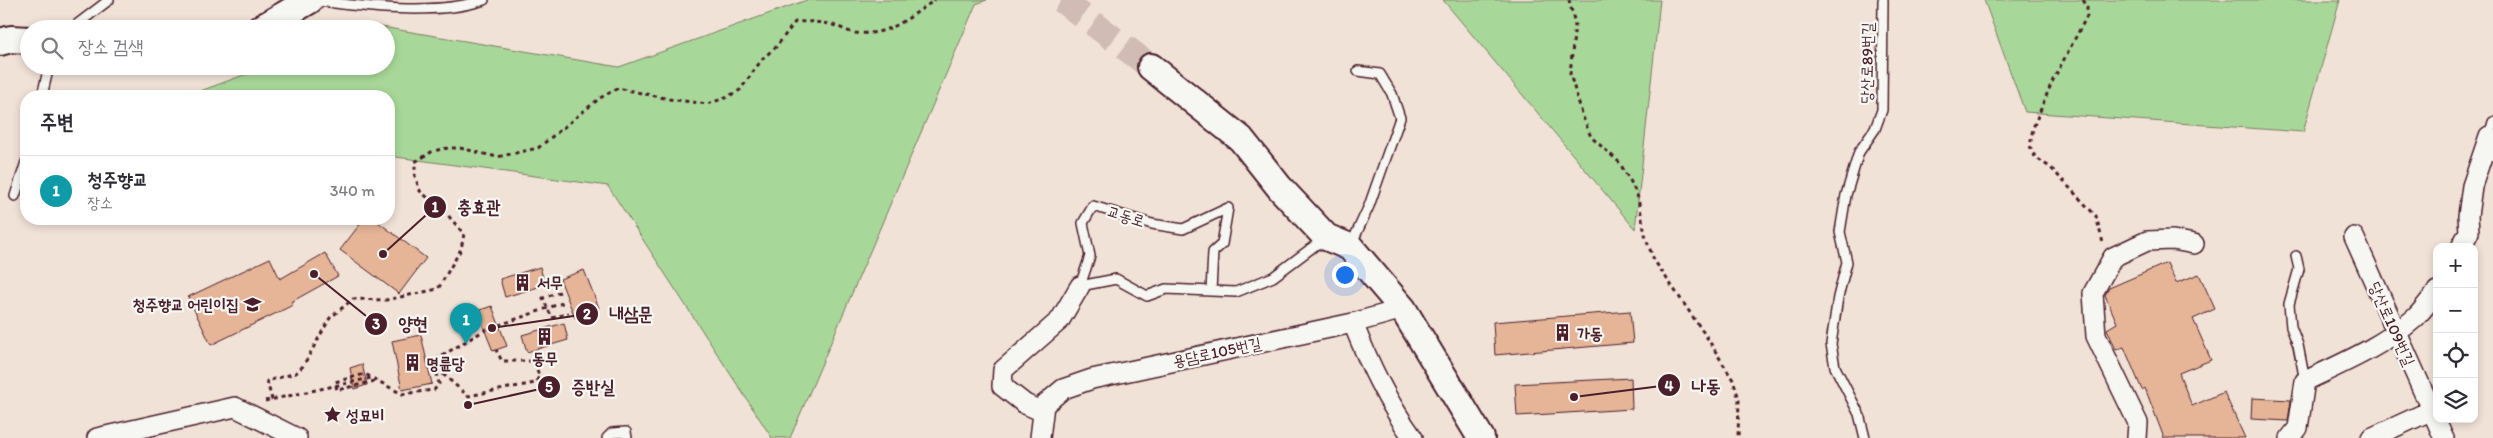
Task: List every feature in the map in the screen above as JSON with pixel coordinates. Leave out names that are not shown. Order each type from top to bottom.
[{"type":"street","points":[[276,20],[311,0]]},
{"type":"street","points":[[0,42],[11,39],[20,40]]},
{"type":"street","points":[[1151,67],[1241,139],[1280,188],[1338,242],[1403,309],[1481,438]]},
{"type":"street","points":[[2463,243],[2469,232],[2468,216],[2472,186],[2491,129]]},
{"type":"street","name":"당산로109번길","points":[[2354,237],[2430,411],[2444,438]]},
{"type":"street","points":[[2137,438],[2138,423],[2096,336],[2093,293],[2113,258],[2147,241],[2173,240],[2194,244]]},
{"type":"street","points":[[1040,438],[1043,412],[1025,404],[1002,386],[1003,370],[1060,320],[1080,286]]},
{"type":"street","points":[[2290,438],[2298,428],[2305,381],[2352,359],[2396,333],[2416,316],[2433,296]]},
{"type":"street","name":"용담로105번길","points":[[1043,412],[1044,405],[1063,389],[1092,379],[1353,323],[1403,309]]},
{"type":"street","points":[[1353,323],[1372,372],[1390,406],[1413,438]]},
{"type":"street","points":[[97,438],[235,407],[297,438]]},
{"type":"street","points":[[2372,438],[2430,411]]},
{"type":"lane","points":[[83,20],[109,0]]},
{"type":"lane","points":[[311,0],[368,8],[464,7],[481,0]]},
{"type":"lane","name":"당산로89번길","points":[[1865,438],[1859,414],[1835,367],[1831,344],[1838,297],[1848,262],[1840,232],[1846,195],[1859,152],[1874,129],[1882,110],[1884,0]]},
{"type":"lane","points":[[1080,286],[1116,279],[1147,296],[1166,289],[1236,292],[1274,277],[1338,242],[1369,206],[1400,118],[1392,94],[1380,74],[1358,72]]},
{"type":"lane","points":[[43,90],[47,75]]},
{"type":"lane","points":[[2491,129],[2493,156]]},
{"type":"lane","points":[[15,196],[20,181]]},
{"type":"lane","name":"교동로","points":[[1080,286],[1090,256],[1083,223],[1093,206],[1152,224],[1183,229],[1228,208],[1222,244],[1213,252],[1211,291]]},
{"type":"lane","points":[[2296,256],[2299,269],[2289,304],[2291,327],[2298,345],[2305,381]]},
{"type":"lane","points":[[607,438],[612,434],[626,432],[627,438]]},
{"type":"path","points":[[272,400],[267,381],[296,373],[303,366],[330,318],[353,299],[386,300],[438,289],[461,249],[464,234],[446,213],[420,191],[415,176],[415,162],[433,151],[460,148],[497,157],[538,148],[600,98],[618,88],[668,99],[707,104],[725,98],[740,90],[795,22],[814,21],[854,33],[877,32],[897,26],[917,15],[934,0]]},
{"type":"path","points":[[1569,0],[1575,24],[1570,74],[1583,117],[1591,137],[1619,162],[1632,184],[1638,198],[1646,239],[1654,260],[1706,336],[1733,380],[1739,399],[1738,438]]},
{"type":"path","points":[[2083,0],[2087,6],[2087,16],[2052,82],[2033,128],[2030,146],[2035,157],[2051,168],[2096,216],[2102,233],[2107,268]]},
{"type":"path","points":[[560,292],[543,298],[547,308],[552,318],[569,312]]},
{"type":"path","points":[[336,386],[365,374],[402,394],[434,390],[439,384],[436,369],[438,358],[485,330],[565,302]]},
{"type":"path","points":[[436,369],[468,396],[535,383],[539,377],[535,361],[502,361],[496,350]]},
{"type":"path","points":[[235,407],[370,378]]},
{"type":"path","points":[[336,386],[354,386],[375,381]]},
{"type":"green space","points":[[807,0],[987,0],[976,4],[790,438],[772,438],[608,186],[395,157],[395,90],[203,90],[244,75],[395,75],[395,29],[619,67]]},
{"type":"green space","points":[[1443,0],[1660,0],[1635,229]]},
{"type":"green space","points":[[1984,0],[2340,0],[2303,132],[2025,112]]},
{"type":"building","points":[[359,225],[382,225],[426,258],[399,294],[340,250]]},
{"type":"building","points":[[325,253],[338,276],[291,302],[293,305],[211,345],[188,297],[270,258],[280,279]]},
{"type":"building","points":[[2167,263],[2176,283],[2199,274],[2215,309],[2193,319],[2211,360],[2179,373],[2192,406],[2224,392],[2245,438],[2164,438],[2145,388],[2142,390],[2124,347],[2116,350],[2107,329],[2117,323],[2105,295],[2109,288]]},
{"type":"building","name":"서무","points":[[540,267],[545,285],[505,297],[500,279]]},
{"type":"building","points":[[584,270],[599,308],[575,318],[560,279]]},
{"type":"building","points":[[492,306],[507,346],[493,351],[477,311]]},
{"type":"building","name":"가동","points":[[1630,311],[1633,343],[1495,355],[1493,322]]},
{"type":"building","name":"동무","points":[[564,323],[568,340],[527,352],[522,335]]},
{"type":"building","name":"명륜당","points":[[421,335],[432,384],[402,390],[392,341]]},
{"type":"building","points":[[362,364],[367,385],[354,389],[350,368]]},
{"type":"building","points":[[1631,378],[1632,409],[1517,416],[1515,384]]},
{"type":"building","points":[[2252,398],[2291,400],[2288,421],[2251,419]]},
{"type":"tunnel","points":[[1062,0],[1151,67]]},
{"type":"place","name":"충효관","points":[[383,254]]},
{"type":"place","name":"양현","points":[[314,274]]},
{"type":"place","name":"서무","points":[[523,282]]},
{"type":"place","name":"청주향교 어린이집","points":[[253,304]]},
{"type":"place","name":"내삼문","points":[[492,328]]},
{"type":"place","name":"가동","points":[[1563,333]]},
{"type":"place","name":"동무","points":[[545,337]]},
{"type":"place","name":"청주향교","points":[[466,344]]},
{"type":"place","name":"명륜당","points":[[412,363]]},
{"type":"place","name":"나동","points":[[1574,397]]},
{"type":"place","name":"증반실","points":[[468,405]]},
{"type":"place","name":"성묘비","points":[[332,415]]}]
